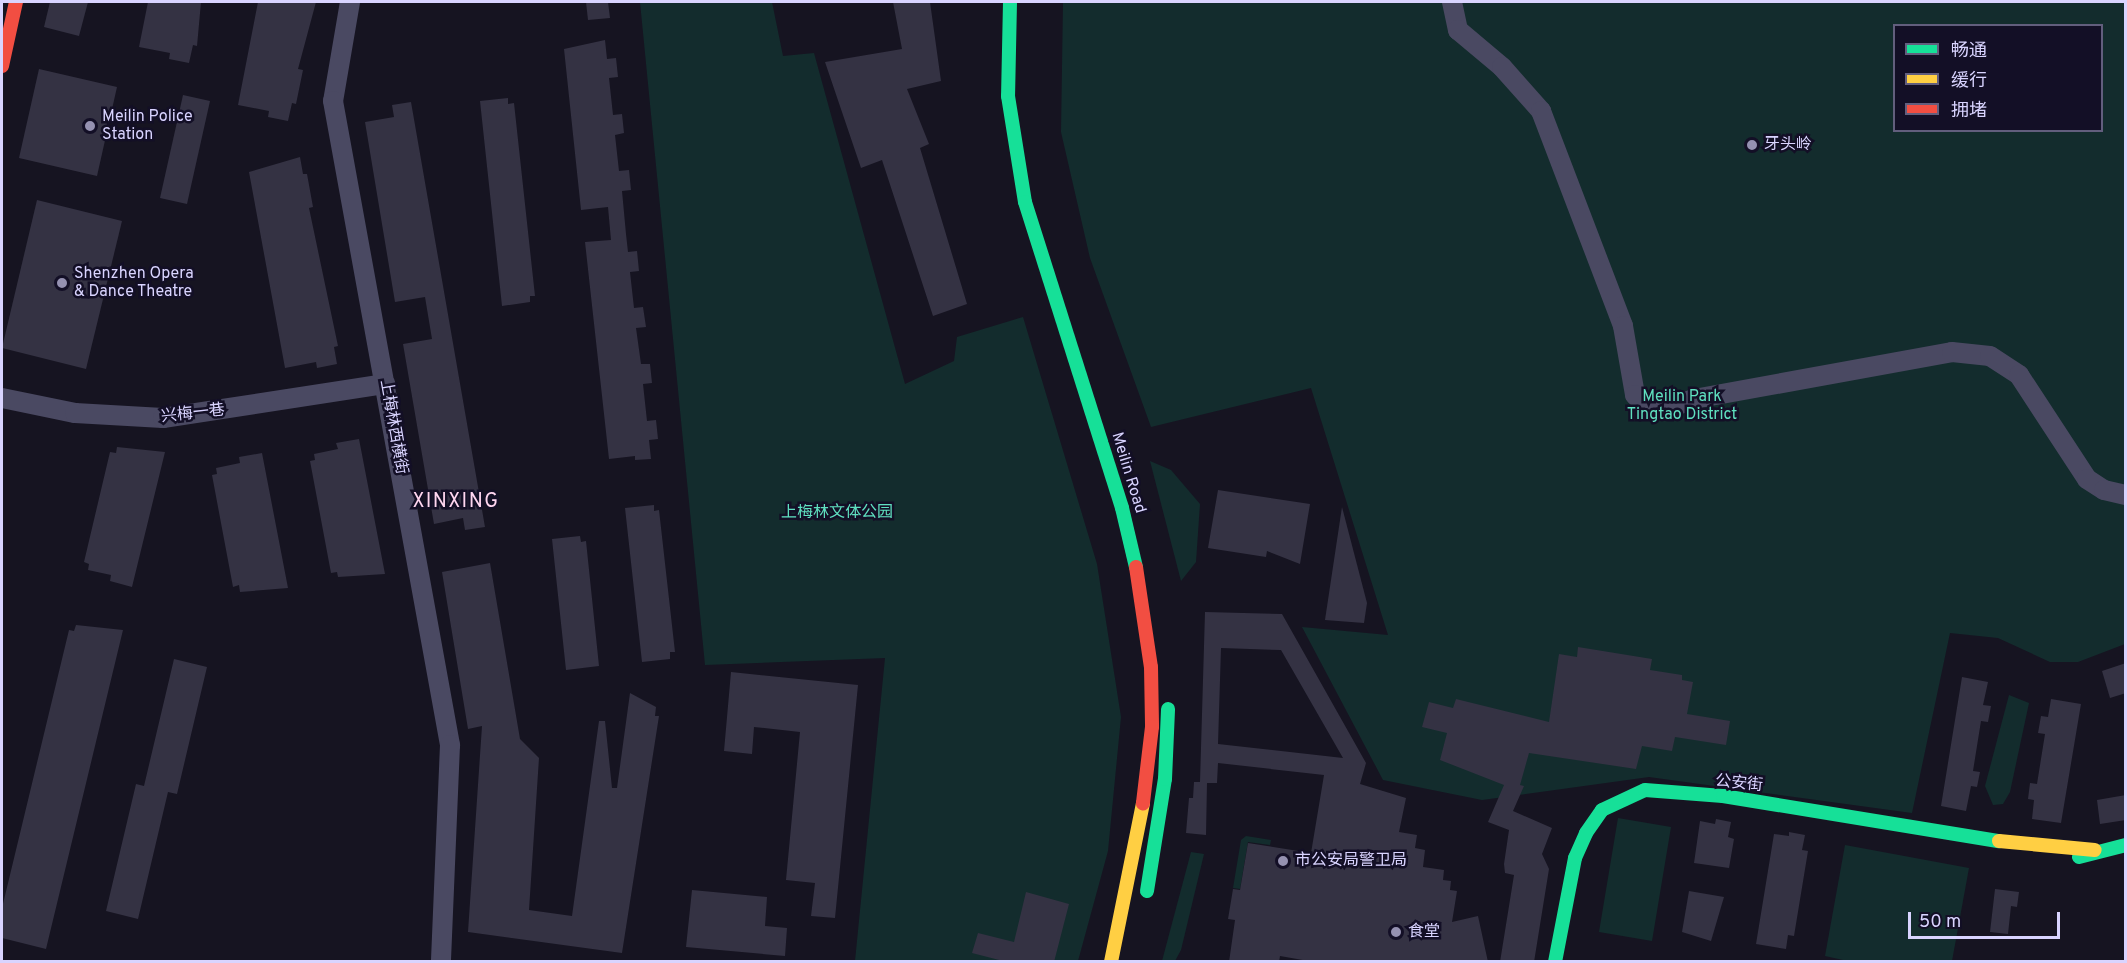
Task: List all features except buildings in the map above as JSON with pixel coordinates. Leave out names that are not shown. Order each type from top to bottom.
[{"type":"main road","points":[[2,66],[16,2]]},
{"type":"main road","name":"Meilin Road","points":[[1010,2],[1008,87],[1025,202],[1125,516],[1140,583],[1151,666],[1152,727],[1141,815],[1111,962]]},
{"type":"main road","points":[[1024,80],[1026,2]]},
{"type":"main road","points":[[1025,104],[1040,200],[1097,376]]},
{"type":"main road","points":[[1144,904],[1165,779],[1166,658]]},
{"type":"main road","name":"公安街","points":[[1554,962],[1575,858],[1602,810],[1645,790],[1703,797],[1721,807],[1989,850],[2079,857],[2095,850],[2126,845]]},
{"type":"street","name":"上梅林西横街","points":[[350,2],[333,101],[450,745],[441,962]]},
{"type":"street","points":[[1452,2],[1458,30],[1502,67],[1541,111],[1623,326],[1635,395],[1648,408],[1670,408],[1694,399],[1952,352],[1990,356],[2019,375],[2087,479],[2104,490],[2126,495]]},
{"type":"street","name":"兴梅一巷","points":[[2,398],[85,414],[163,418],[385,384]]},
{"type":"green space","name":"上梅林文体公园","points":[[640,2],[772,2],[783,56],[814,53],[905,384],[954,361],[957,337],[1023,317],[1097,564],[1121,717],[1108,851],[1078,961],[855,961],[885,658],[705,665]]},
{"type":"green space","name":"Meilin Park Tingtao District","points":[[1063,2],[2125,2],[2125,644],[2078,662],[2050,662],[1998,638],[1950,633],[1912,813],[1649,777],[1482,800],[1383,780],[1302,627],[1388,635],[1311,388],[1151,427],[1090,258],[1061,132]]},
{"type":"green space","points":[[1150,461],[1171,470],[1200,504],[1196,562],[1181,581]]},
{"type":"green space","points":[[2009,695],[2029,703],[2010,792],[2003,804],[1993,805],[1985,786]]},
{"type":"green space","points":[[1618,818],[1671,827],[1652,941],[1599,932]]},
{"type":"green space","points":[[1246,836],[1271,840],[1270,845],[1248,842],[1240,889],[1233,888],[1241,840]]},
{"type":"green space","points":[[1845,845],[1969,868],[1952,961],[1852,962],[1825,956]]},
{"type":"green space","points":[[1191,852],[1204,854],[1181,950],[1175,961],[1162,961]]},
{"type":"traffic: fast","points":[[1010,2],[1008,96],[1025,202],[1122,508],[1136,567]]},
{"type":"traffic: fast","points":[[1147,891],[1165,779],[1168,709]]},
{"type":"traffic: fast","points":[[1555,962],[1575,858],[1586,833],[1602,810],[1645,790],[1723,796],[1999,841]]},
{"type":"traffic: fast","points":[[2079,857],[2126,845]]},
{"type":"traffic: slow","points":[[1111,962],[1143,803]]},
{"type":"traffic: slow","points":[[1999,841],[2095,850]]},
{"type":"traffic: jam","points":[[2,66],[16,2]]},
{"type":"traffic: jam","points":[[1136,567],[1151,667],[1152,727],[1143,803]]},
{"type":"place","name":"Meilin Police Station","points":[[90,126]]},
{"type":"place","name":"牙头岭","points":[[1752,145]]},
{"type":"place","name":"Shenzhen Opera & Dance Theatre","points":[[62,283]]},
{"type":"place","name":"市公安局警卫局","points":[[1283,861]]},
{"type":"place","name":"食堂","points":[[1396,932]]},
{"type":"district","name":"XINXING","points":[[456,502]]}]
